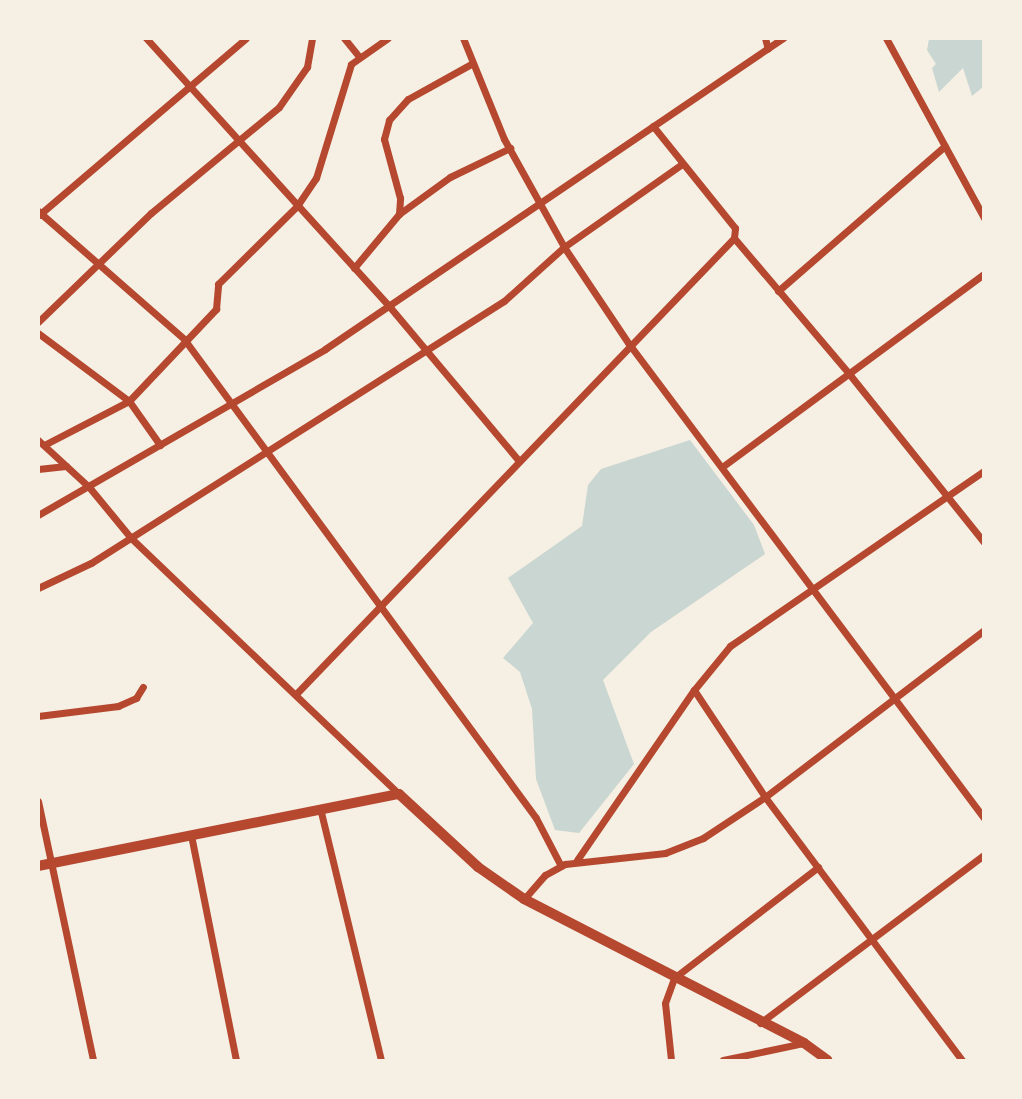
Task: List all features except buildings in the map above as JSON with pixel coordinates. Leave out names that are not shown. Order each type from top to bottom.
[{"type":"main road","points":[[38,866],[399,794],[478,867],[524,899],[759,1023],[804,1043],[827,1060]]},
{"type":"street","points":[[146,38],[428,349],[519,460]]},
{"type":"street","points":[[246,38],[39,213],[102,264],[184,339],[536,818],[561,866]]},
{"type":"street","points":[[38,322],[102,264],[151,213],[279,107],[307,67],[312,38]]},
{"type":"street","points":[[344,38],[358,55]]},
{"type":"street","points":[[388,38],[358,55],[351,64],[316,178],[297,206],[218,284],[216,309],[184,339],[129,401],[41,443],[89,487],[131,538],[399,794]]},
{"type":"street","points":[[463,38],[510,148],[564,247],[629,344],[984,818]]},
{"type":"street","points":[[765,38],[768,49]]},
{"type":"street","points":[[38,515],[231,404],[389,306],[783,38]]},
{"type":"street","points":[[886,38],[984,218]]},
{"type":"street","points":[[398,214],[400,198],[384,139],[388,120],[408,99],[474,63]]},
{"type":"street","points":[[296,694],[629,344],[734,238],[735,228],[653,126]]},
{"type":"street","points":[[778,291],[945,146]]},
{"type":"street","points":[[354,268],[398,214],[450,177],[510,148]]},
{"type":"street","points":[[38,588],[131,538],[504,301],[564,247],[682,164]]},
{"type":"street","points":[[734,238],[850,374],[984,542]]},
{"type":"street","points":[[722,467],[984,274]]},
{"type":"street","points":[[38,333],[129,401],[160,445]]},
{"type":"street","points":[[38,469],[66,466]]},
{"type":"street","points":[[577,860],[694,690],[730,646],[984,471]]},
{"type":"street","points":[[524,899],[545,875],[577,860],[684,848],[765,797],[984,630]]},
{"type":"street","points":[[38,716],[118,706],[136,698],[143,687]]},
{"type":"street","points":[[694,690],[765,797],[962,1060]]},
{"type":"street","points":[[38,801],[93,1060]]},
{"type":"street","points":[[320,808],[381,1060]]},
{"type":"street","points":[[191,835],[236,1060]]},
{"type":"street","points":[[759,1023],[984,855]]},
{"type":"street","points":[[671,1060],[664,1003],[674,978],[818,867]]},
{"type":"street","points":[[723,1060],[788,1049],[804,1043]]},
{"type":"street","points":[[788,1049],[790,1060]]},
{"type":"shaded area","points":[[929,39],[983,39],[983,87],[972,96],[963,68],[939,92],[932,68],[936,64],[927,50]]},
{"type":"shaded area","points":[[690,440],[754,525],[765,554],[651,632],[603,680],[634,764],[579,833],[555,830],[536,779],[532,709],[520,672],[503,658],[533,623],[508,578],[582,526],[588,485],[601,469]]}]
